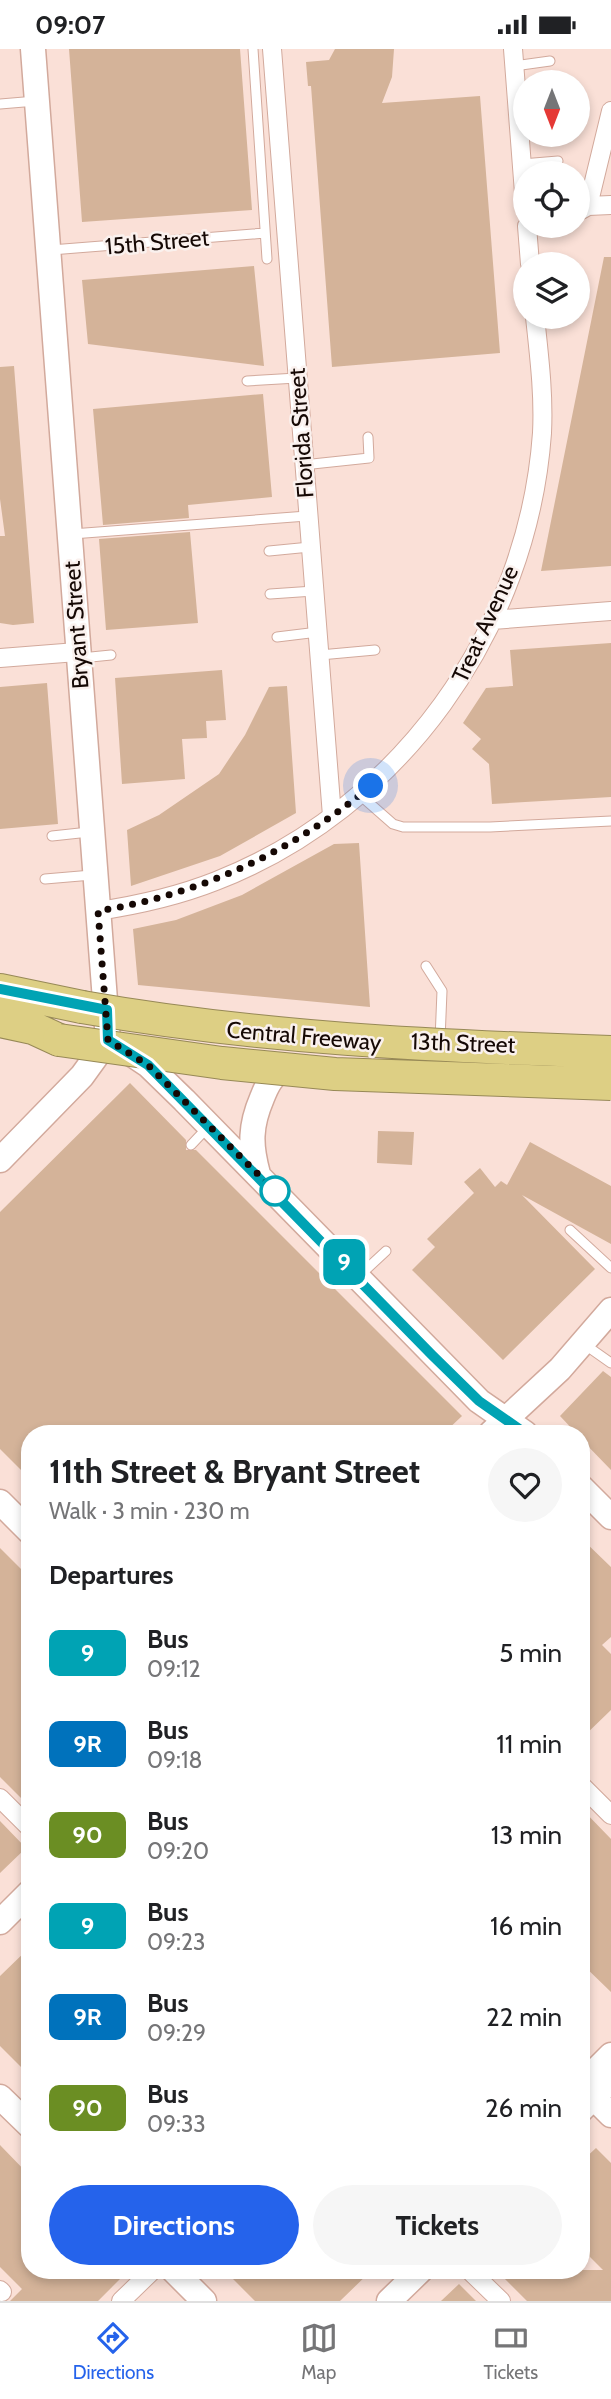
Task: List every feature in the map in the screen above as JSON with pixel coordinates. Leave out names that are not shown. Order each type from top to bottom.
[{"type":"highway","name":"Central Freeway","points":[[0,989],[123,1014],[257,1033],[384,1044],[611,1051]]},
{"type":"highway","points":[[0,1020],[33,1028],[59,1040]]},
{"type":"highway","name":"Central Freeway","points":[[0,1041],[30,1044],[59,1040],[222,1063],[335,1074],[611,1083]]},
{"type":"main road","name":"Bryant Street","points":[[33,49],[108,1040]]},
{"type":"main road","name":"13th Street","points":[[0,989],[107,1010],[270,1032],[611,1051]]},
{"type":"main road","name":"13th Street","points":[[0,1020],[108,1040],[285,1067],[387,1075],[611,1083]]},
{"type":"main road","points":[[2,1155],[82,1076],[108,1040],[148,1065],[504,1425]]},
{"type":"main road","points":[[259,1175],[251,1144],[253,1121],[267,1085],[285,1067]]},
{"type":"main road","points":[[510,1425],[584,1344],[611,1310]]},
{"type":"main road","points":[[590,1496],[611,1517]]},
{"type":"main road","points":[[0,1502],[21,1523]]},
{"type":"main road","points":[[0,1922],[21,1901]]},
{"type":"main road","points":[[593,2096],[611,2055]]},
{"type":"main road","points":[[0,2097],[21,2117]]},
{"type":"main road","points":[[182,2279],[204,2301]]},
{"type":"main road","points":[[389,2301],[412,2279]]},
{"type":"street","name":"Florida Street","points":[[272,49],[332,816]]},
{"type":"street","points":[[590,184],[611,111]]},
{"type":"street","points":[[590,208],[611,205]]},
{"type":"street","name":"Treat Avenue","points":[[98,911],[173,896],[216,881],[292,843],[360,795],[404,754],[456,689],[492,620],[516,559],[538,468],[543,407],[536,329]]},
{"type":"street","points":[[492,620],[611,611]]},
{"type":"street","points":[[0,658],[77,655]]},
{"type":"street","points":[[590,1794],[611,1815]]},
{"type":"street","points":[[0,1798],[21,1819]]},
{"type":"street","points":[[121,2301],[144,2279]]},
{"type":"street","points":[[478,2279],[500,2301]]},
{"type":"lane","points":[[253,49],[267,259]]},
{"type":"lane","points":[[513,58],[550,61]]},
{"type":"lane","points":[[0,104],[37,101]]},
{"type":"lane","name":"15th Street","points":[[49,251],[265,233]]},
{"type":"lane","points":[[247,381],[297,378]]},
{"type":"lane","points":[[303,465],[369,458],[368,437]]},
{"type":"lane","points":[[70,534],[307,516]]},
{"type":"lane","points":[[269,551],[310,547]]},
{"type":"lane","points":[[270,594],[314,591]]},
{"type":"lane","points":[[277,637],[318,632]]},
{"type":"lane","points":[[320,655],[375,650]]},
{"type":"lane","points":[[77,655],[111,655]]},
{"type":"lane","points":[[360,795],[393,824],[403,827],[611,821]]},
{"type":"lane","points":[[52,836],[91,831]]},
{"type":"lane","points":[[45,879],[94,875]]},
{"type":"lane","points":[[426,966],[442,991],[440,1042]]},
{"type":"lane","points":[[191,1145],[210,1126]]},
{"type":"lane","points":[[569,1230],[611,1268]]},
{"type":"lane","points":[[358,1277],[386,1251]]},
{"type":"lane","points":[[584,1344],[611,1363]]},
{"type":"building","points":[[69,49],[240,49],[252,210],[82,222]]},
{"type":"building","points":[[335,49],[394,49],[392,77],[382,103],[480,96],[500,353],[332,367],[311,86],[308,86],[306,62],[329,60]]},
{"type":"building","points":[[604,257],[611,257],[611,566],[541,571],[590,329]]},
{"type":"building","points":[[254,266],[264,366],[88,344],[82,280]]},
{"type":"building","points":[[14,366],[34,623],[13,625],[0,623],[0,536],[5,536],[0,499],[0,367]]},
{"type":"building","points":[[263,394],[272,497],[188,505],[189,518],[103,525],[93,409]]},
{"type":"building","points":[[190,532],[198,623],[106,630],[99,539]]},
{"type":"building","points":[[611,643],[611,797],[492,804],[489,764],[472,749],[481,739],[463,723],[486,688],[513,686],[510,650]]},
{"type":"building","points":[[222,670],[226,720],[206,721],[207,738],[182,739],[185,779],[122,784],[115,678]]},
{"type":"building","points":[[47,683],[58,824],[0,829],[0,687]]},
{"type":"building","points":[[287,686],[296,813],[220,856],[131,886],[127,830],[159,815],[219,774],[245,735],[269,687]]},
{"type":"building","points":[[359,843],[370,1007],[138,985],[133,929],[176,920],[242,895],[334,844]]},
{"type":"building","points":[[130,1083],[186,1140],[186,1150],[196,1150],[462,1416],[452,1425],[21,1425],[21,1470],[0,1449],[0,1212]]},
{"type":"building","points":[[378,1131],[414,1132],[412,1165],[377,1163]]},
{"type":"building","points":[[530,1142],[611,1186],[611,1244],[522,1195],[595,1269],[503,1360],[412,1270],[435,1247],[427,1239],[474,1193],[464,1182],[480,1168],[495,1187],[501,1181],[507,1185]]},
{"type":"building","points":[[603,1371],[611,1377],[611,1470],[590,1448],[590,1425],[568,1425],[560,1416]]},
{"type":"building","points":[[590,1547],[611,1567],[611,1637],[602,1645],[611,1654],[611,1710],[590,1730]]},
{"type":"building","points":[[0,1548],[21,1569],[21,1798],[0,1777]]},
{"type":"building","points":[[590,1817],[611,1839],[611,1992],[590,1972]]},
{"type":"building","points":[[0,1821],[21,1843],[21,1853],[0,1873]]},
{"type":"building","points":[[21,1956],[21,2067],[0,2046],[0,1976]]},
{"type":"building","points":[[0,2145],[21,2167],[21,2279],[120,2279],[98,2301],[10,2301],[22,2289],[0,2267]]},
{"type":"building","points":[[596,2148],[611,2163],[611,2301],[527,2301],[505,2279],[590,2279],[590,2270],[603,2270],[590,2257],[590,2154]]},
{"type":"building","points":[[233,2279],[363,2279],[340,2301],[255,2301]]},
{"type":"building","points":[[459,2284],[476,2301],[441,2301]]},
{"type":"bus line","name":"9","points":[[0,989],[107,1010],[108,1040],[148,1065],[259,1175],[432,1355],[479,1401],[514,1425]]},
{"type":"route","points":[[275,1191],[148,1065],[108,1040],[98,911],[173,896],[237,872],[292,843],[371,786]]}]
